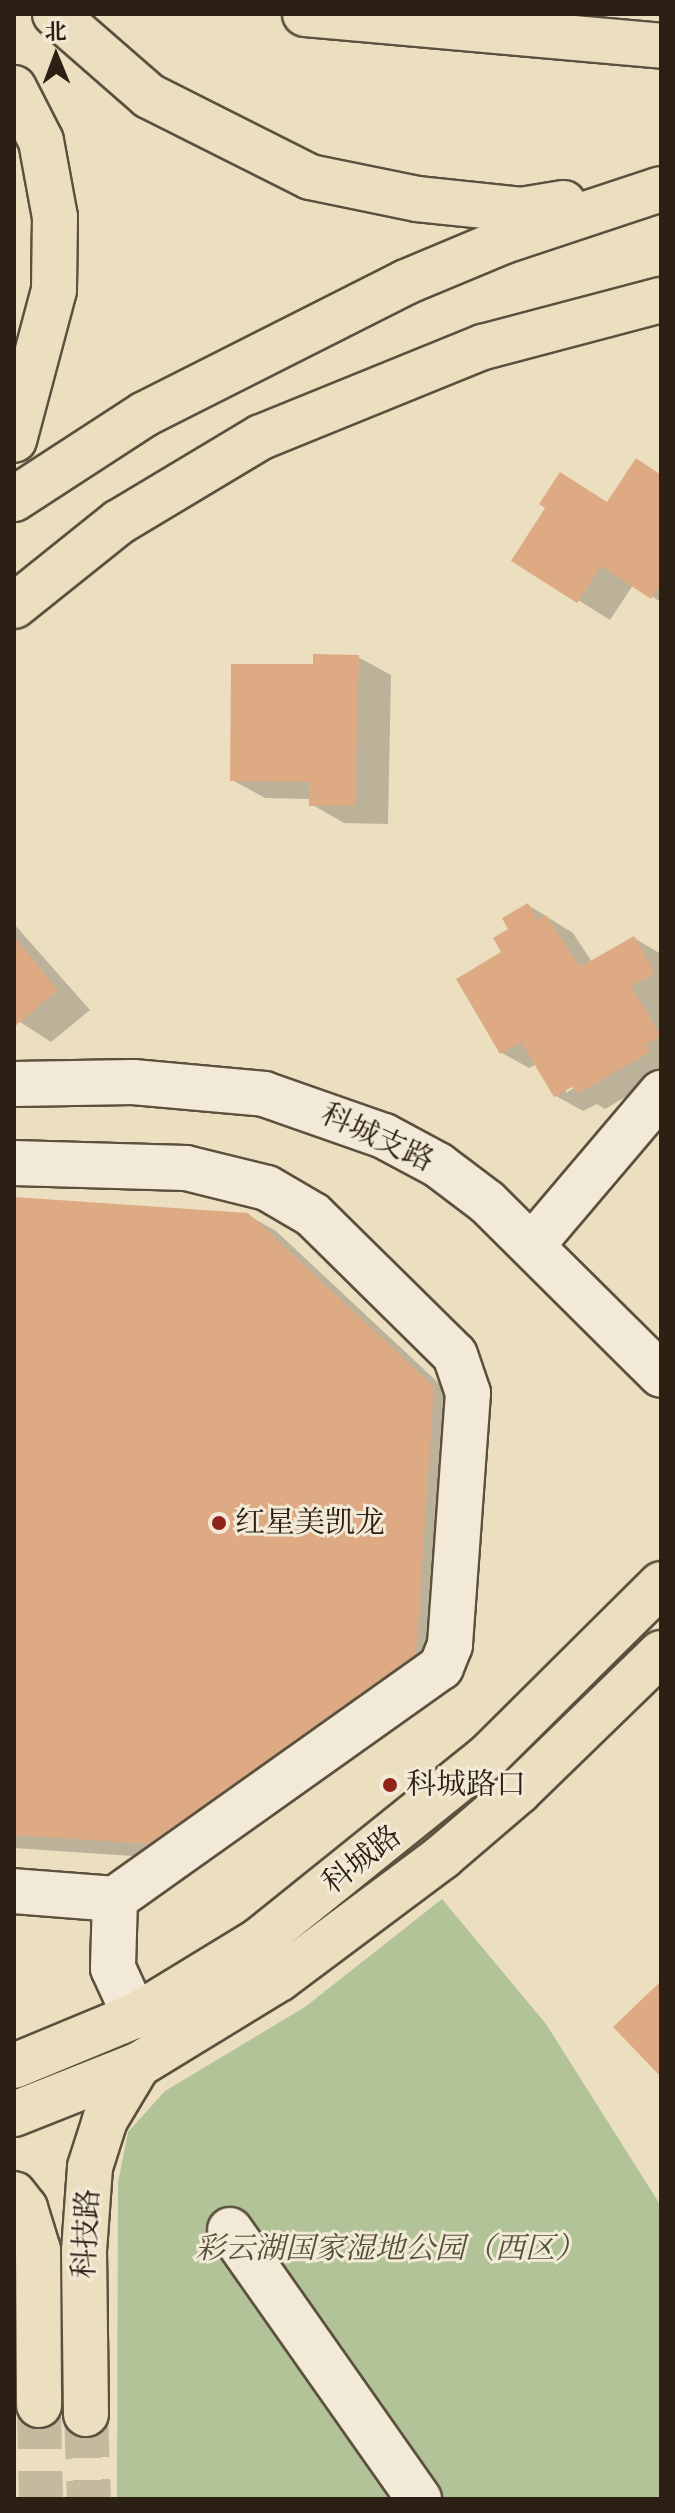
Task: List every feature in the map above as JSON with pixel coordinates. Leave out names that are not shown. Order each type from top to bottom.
[{"type":"main road","points":[[55,14],[149,96],[310,177],[417,199],[521,210],[661,188]]},
{"type":"main road","points":[[305,14],[661,46]]},
{"type":"main road","points":[[14,88],[41,141],[55,217],[54,290],[14,440]]},
{"type":"main road","points":[[14,499],[145,414],[406,282],[504,241],[661,188]]},
{"type":"main road","points":[[14,606],[119,522],[261,437],[483,347],[661,300]]},
{"type":"main road","name":"科城路","points":[[14,2066],[135,2016],[258,1941],[415,1819],[488,1756],[661,1584]]},
{"type":"main road","name":"科城路","points":[[14,2114],[138,2065],[279,1979],[442,1857],[519,1791],[661,1653]]},
{"type":"main road","name":"科技路","points":[[86,2414],[84,2251],[90,2167],[105,2120],[138,2065]]},
{"type":"main road","points":[[14,2194],[25,2208],[38,2250],[39,2405]]},
{"type":"street","name":"科城支路","points":[[14,1084],[197,1087],[264,1094],[324,1111],[438,1165],[534,1243],[661,1375]]},
{"type":"street","points":[[534,1243],[661,1093]]},
{"type":"street","points":[[14,1163],[186,1168],[267,1188],[313,1215],[455,1355],[467,1378],[450,1645],[441,1667],[115,1899],[14,1891]]},
{"type":"street","points":[[115,1899],[113,1968],[135,2016]]},
{"type":"street","points":[[230,2230],[419,2499]]},
{"type":"green space","name":"彩云湖国家湿地公园（西区）","points":[[442,1899],[546,2024],[661,2206],[661,2499],[117,2499],[118,2183],[128,2132],[165,2091],[305,2007]]},
{"type":"building","points":[[636,458],[661,475],[661,583],[651,599],[601,566],[577,603],[511,561],[545,508],[539,504],[560,472],[607,502]]},
{"type":"building","points":[[313,654],[359,655],[355,806],[309,806],[309,782],[230,781],[231,664],[313,664]]},
{"type":"building","points":[[528,903],[537,920],[546,915],[580,967],[634,936],[655,973],[631,986],[661,1036],[646,1044],[650,1052],[577,1094],[572,1087],[554,1097],[521,1042],[500,1054],[456,979],[501,952],[493,938],[508,929],[502,918]]},
{"type":"building","points":[[14,937],[58,990],[14,1027]]},
{"type":"building","name":"红星美凯龙","points":[[14,1197],[248,1213],[434,1387],[416,1654],[149,1844],[14,1835]]},
{"type":"building","points":[[661,1981],[661,2077],[613,2027]]},
{"type":"tunnel","points":[[39,2405],[41,2499]]},
{"type":"tunnel","points":[[86,2414],[89,2499]]},
{"type":"place","name":"红星美凯龙","points":[[219,1523]]},
{"type":"place","name":"科城路口","points":[[390,1785]]}]
